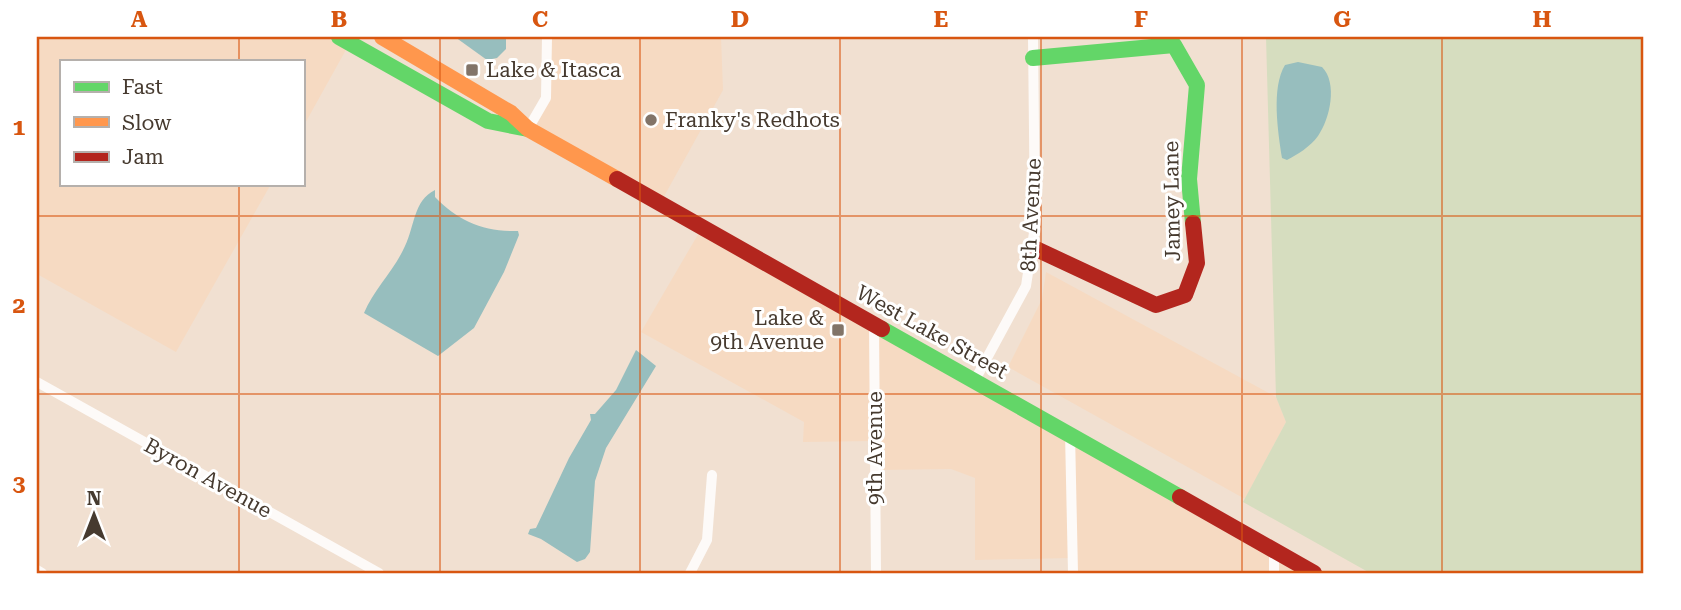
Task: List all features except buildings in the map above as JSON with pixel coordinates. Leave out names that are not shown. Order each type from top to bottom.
[{"type":"main road","name":"West Lake Street","points":[[339,37],[488,121],[528,129]]},
{"type":"main road","name":"West Lake Street","points":[[382,37],[512,113],[528,129],[1314,573]]},
{"type":"main road","name":"Jamey Lane","points":[[1033,58],[1174,45],[1196,85],[1189,178],[1197,263],[1185,295],[1156,305],[1144,302],[1034,248]]},
{"type":"street","points":[[528,129],[546,98],[547,37]]},
{"type":"street","name":"8th Avenue","points":[[975,380],[1026,286],[1034,248],[1033,37]]},
{"type":"street","name":"9th Avenue","points":[[874,323],[876,573]]},
{"type":"street","name":"Byron Avenue","points":[[37,382],[379,573]]},
{"type":"street","points":[[1070,433],[1073,573]]},
{"type":"street","points":[[690,573],[707,540],[712,475]]},
{"type":"street","points":[[1273,573],[1274,551]]},
{"type":"street","points":[[37,570],[42,573]]},
{"type":"shaded area","points":[[37,37],[327,37],[347,48],[304,125],[304,60],[60,60],[60,186],[270,186],[176,352],[37,274]]},
{"type":"shaded area","points":[[550,37],[721,37],[723,90],[662,200],[531,128],[548,98]]},
{"type":"shaded area","points":[[700,231],[871,324],[872,441],[803,442],[804,422],[641,332]]},
{"type":"shaded area","points":[[1046,272],[1276,397],[1286,422],[1245,499],[1008,367],[1042,299]]},
{"type":"shaded area","points":[[877,329],[1311,573],[1070,573],[1070,558],[975,560],[975,478],[951,469],[878,470]]},
{"type":"green space","points":[[1266,37],[1644,37],[1644,573],[1370,573],[1243,502],[1286,422],[1276,397]]},
{"type":"water","points":[[455,37],[506,37],[506,49],[497,58],[487,60]]},
{"type":"water","points":[[1298,62],[1322,67],[1327,74],[1331,91],[1329,111],[1318,136],[1308,147],[1287,160],[1282,158],[1279,136],[1278,86],[1285,65]]},
{"type":"water","points":[[435,190],[435,197],[462,219],[483,227],[518,231],[519,235],[504,272],[474,328],[438,356],[364,313],[400,255],[418,207]]},
{"type":"water","points":[[636,350],[656,366],[606,448],[595,481],[590,552],[585,559],[577,562],[541,539],[528,534],[530,529],[536,528],[569,458],[591,420],[590,414],[595,414],[616,390]]},
{"type":"traffic: fast","points":[[339,37],[488,121],[528,129]]},
{"type":"traffic: fast","points":[[1033,58],[1174,45],[1197,85],[1189,179],[1193,223]]},
{"type":"traffic: fast","points":[[882,329],[1180,497]]},
{"type":"traffic: slow","points":[[382,37],[511,113],[528,129],[617,179]]},
{"type":"traffic: jam","points":[[617,179],[882,329]]},
{"type":"traffic: jam","points":[[1034,248],[1156,305],[1185,295],[1197,263],[1193,223]]},
{"type":"traffic: jam","points":[[1180,497],[1314,573]]},
{"type":"place","name":"Lake & Itasca","points":[[472,70]]},
{"type":"place","name":"Franky's Redhots","points":[[651,120]]},
{"type":"place","name":"Lake & 9th Avenue","points":[[838,330]]}]
